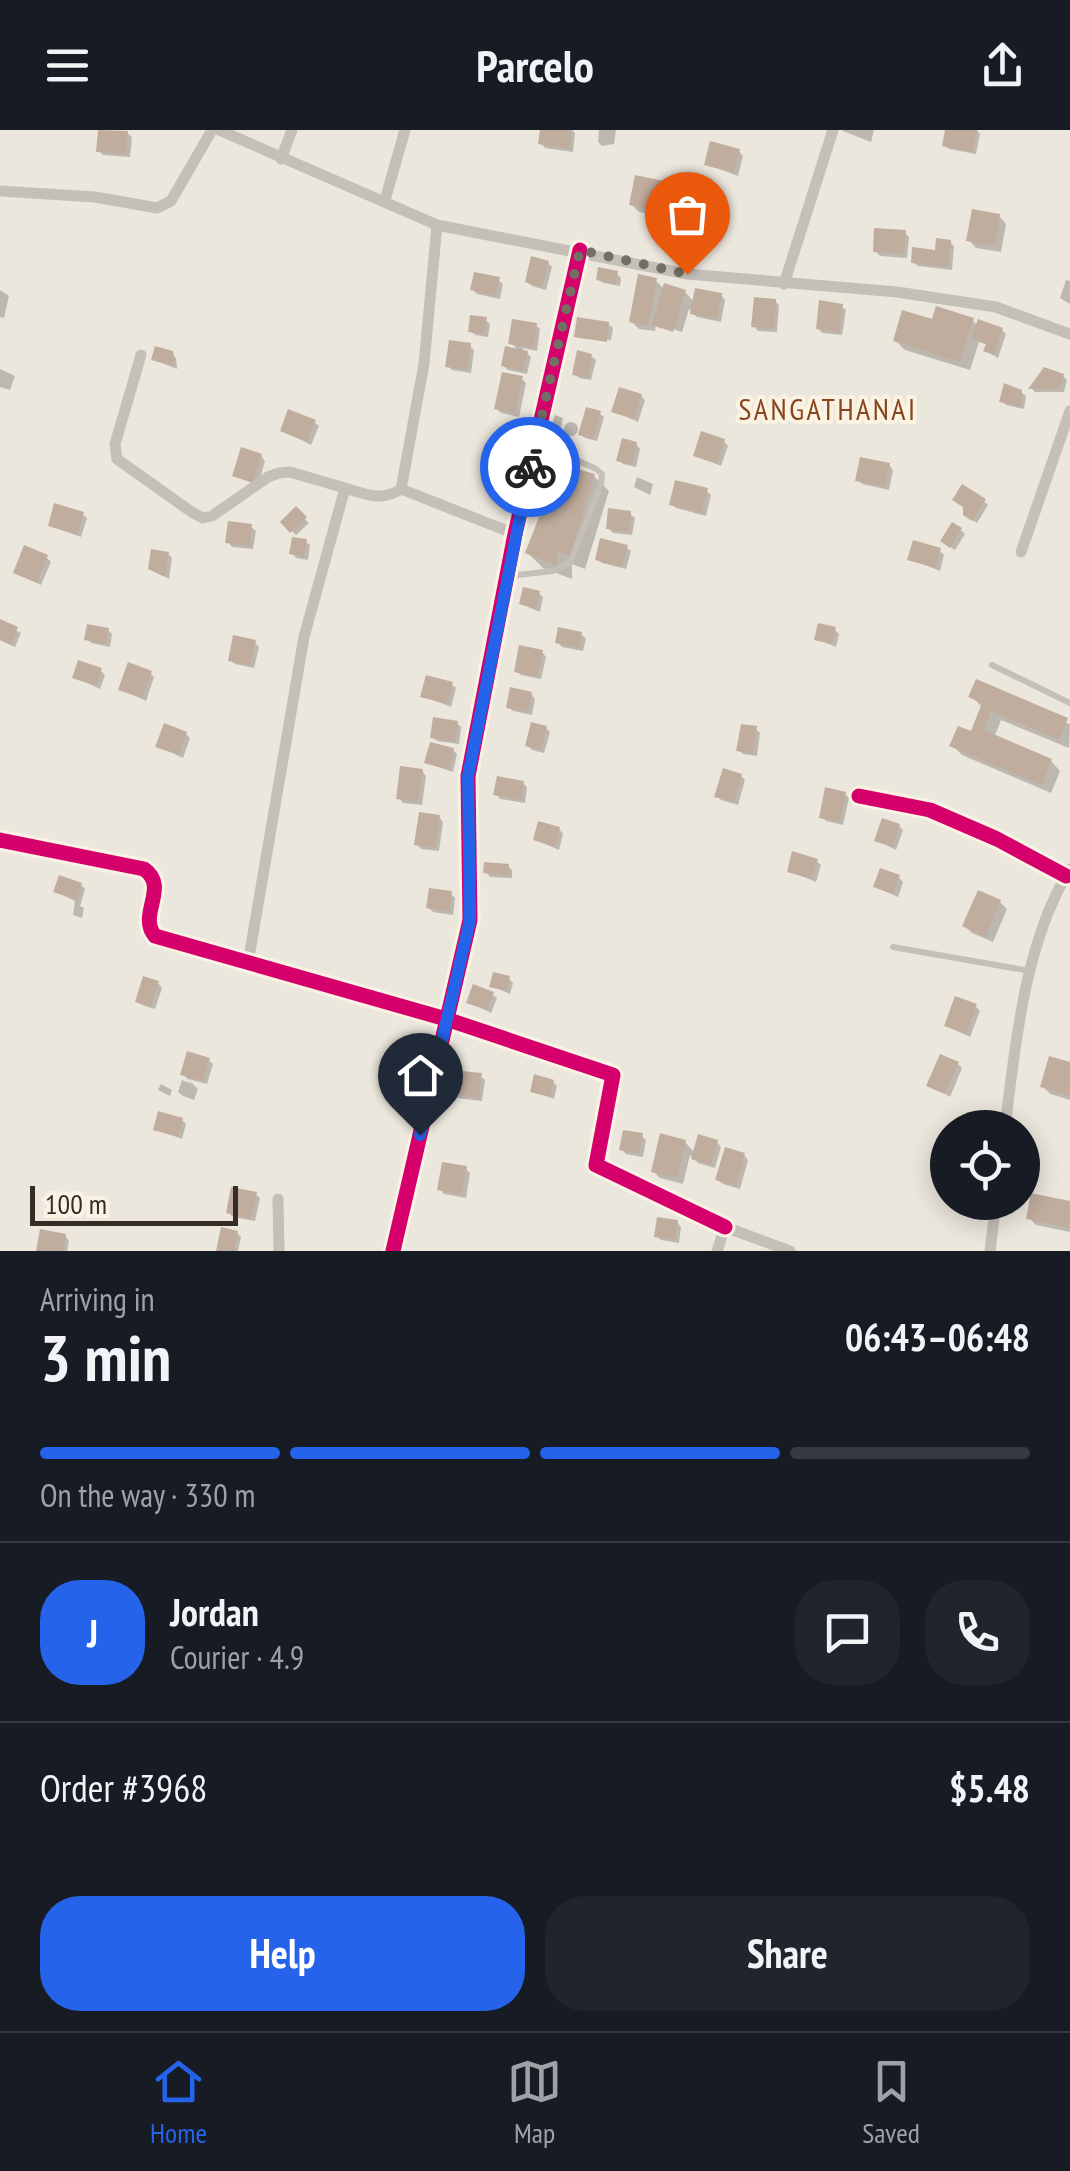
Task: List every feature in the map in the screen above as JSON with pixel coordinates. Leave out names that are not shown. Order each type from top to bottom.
[{"type":"street","points":[[0,190],[95,196],[157,208],[172,201],[216,130],[438,225],[687,274],[897,292],[996,307],[1070,334]]},
{"type":"street","points":[[282,159],[292,130]]},
{"type":"street","points":[[385,200],[405,130]]},
{"type":"street","points":[[784,284],[833,130]]},
{"type":"street","points":[[141,356],[115,444],[116,459],[193,513],[203,518],[212,516],[268,478],[290,472],[377,497],[392,496],[401,489],[424,364],[438,225]]},
{"type":"street","points":[[393,1251],[470,920],[468,776],[515,534],[580,250]]},
{"type":"street","points":[[1021,552],[1070,410]]},
{"type":"street","points":[[248,963],[304,637],[344,488]]},
{"type":"street","points":[[401,489],[515,534]]},
{"type":"street","points":[[859,796],[930,810],[1068,872],[1020,1007],[1007,1110]]},
{"type":"street","points":[[0,840],[144,869],[153,875],[156,884],[148,924],[155,936],[446,1019],[613,1075],[596,1166],[724,1227],[790,1251]]},
{"type":"street","points":[[278,1200],[279,1251]]},
{"type":"street","points":[[990,1251],[994,1220]]},
{"type":"street","points":[[718,1251],[724,1227]]},
{"type":"lane","points":[[507,576],[553,572],[570,563],[602,485],[602,474],[596,469],[536,440]]},
{"type":"lane","points":[[992,665],[1070,702]]},
{"type":"lane","points":[[894,947],[1031,971]]},
{"type":"building","points":[[98,130],[128,131],[126,154],[96,152]]},
{"type":"building","points":[[540,130],[572,130],[569,149],[538,144]]},
{"type":"building","points":[[945,130],[977,130],[972,152],[942,146]]},
{"type":"building","points":[[710,141],[740,149],[734,173],[704,165]]},
{"type":"building","points":[[635,175],[664,181],[658,211],[629,205]]},
{"type":"building","points":[[683,197],[709,203],[706,241],[675,234]]},
{"type":"building","points":[[972,209],[1000,214],[995,246],[966,241]]},
{"type":"building","points":[[874,228],[906,230],[904,254],[873,252]]},
{"type":"building","points":[[936,238],[951,240],[948,267],[911,263],[912,247],[935,250]]},
{"type":"building","points":[[531,256],[549,261],[542,287],[525,282]]},
{"type":"building","points":[[598,267],[618,271],[616,284],[596,280]]},
{"type":"building","points":[[474,272],[500,277],[496,296],[470,290]]},
{"type":"building","points":[[638,274],[657,278],[648,326],[629,322]]},
{"type":"building","points":[[664,283],[686,290],[673,332],[652,325]]},
{"type":"building","points":[[695,288],[722,293],[717,319],[690,314]]},
{"type":"building","points":[[754,297],[776,299],[774,329],[751,327]]},
{"type":"building","points":[[819,300],[843,304],[839,332],[816,329]]},
{"type":"building","points":[[936,306],[974,318],[960,362],[893,341],[902,310],[932,319]]},
{"type":"building","points":[[470,315],[487,317],[484,334],[468,332]]},
{"type":"building","points":[[577,317],[609,322],[607,342],[574,337]]},
{"type":"building","points":[[512,319],[537,323],[533,348],[508,344]]},
{"type":"building","points":[[978,319],[1003,328],[994,355],[983,351],[986,344],[971,338]]},
{"type":"building","points":[[449,340],[471,343],[467,370],[445,367]]},
{"type":"building","points":[[155,346],[173,351],[175,366],[151,360]]},
{"type":"building","points":[[505,346],[528,351],[523,371],[501,366]]},
{"type":"building","points":[[577,350],[592,354],[588,378],[572,375]]},
{"type":"building","points":[[1044,367],[1064,374],[1060,389],[1028,389]]},
{"type":"building","points":[[502,372],[523,376],[515,414],[494,409]]},
{"type":"building","points":[[1004,383],[1022,390],[1021,407],[999,402]]},
{"type":"building","points":[[619,387],[642,394],[634,419],[611,412]]},
{"type":"building","points":[[586,407],[601,411],[593,439],[578,435]]},
{"type":"building","points":[[288,409],[316,420],[307,442],[280,431]]},
{"type":"building","points":[[701,431],[725,439],[717,464],[693,456]]},
{"type":"building","points":[[622,438],[637,442],[632,465],[616,461]]},
{"type":"building","points":[[241,447],[262,454],[253,483],[232,476]]},
{"type":"building","points":[[860,457],[890,463],[885,487],[855,481]]},
{"type":"building","points":[[553,462],[595,474],[570,556],[558,551],[557,566],[525,553],[553,481],[545,480]]},
{"type":"building","points":[[675,480],[708,488],[702,513],[669,505]]},
{"type":"building","points":[[962,484],[986,499],[972,521],[963,515],[963,507],[952,500]]},
{"type":"building","points":[[54,503],[84,512],[77,535],[48,526]]},
{"type":"building","points":[[296,506],[307,517],[290,533],[280,522]]},
{"type":"building","points":[[608,508],[631,511],[629,532],[606,529]]},
{"type":"building","points":[[228,521],[252,524],[250,546],[225,543]]},
{"type":"building","points":[[952,522],[962,528],[950,548],[940,541]]},
{"type":"building","points":[[292,537],[307,539],[304,557],[289,554]]},
{"type":"building","points":[[600,538],[628,545],[622,567],[595,560]]},
{"type":"building","points":[[913,540],[941,548],[936,568],[907,560]]},
{"type":"building","points":[[24,545],[48,555],[37,583],[13,573]]},
{"type":"building","points":[[151,549],[169,552],[165,577],[148,569]]},
{"type":"building","points":[[523,587],[540,591],[536,609],[519,604]]},
{"type":"building","points":[[0,619],[18,627],[11,645],[0,640]]},
{"type":"building","points":[[818,623],[836,627],[832,644],[814,640]]},
{"type":"building","points":[[87,624],[109,628],[106,644],[84,640]]},
{"type":"building","points":[[558,627],[582,632],[579,648],[555,643]]},
{"type":"building","points":[[233,635],[256,640],[250,666],[228,661]]},
{"type":"building","points":[[519,645],[543,650],[537,677],[514,672]]},
{"type":"building","points":[[78,660],[102,668],[96,686],[72,678]]},
{"type":"building","points":[[128,662],[152,671],[142,698],[118,690]]},
{"type":"building","points":[[426,675],[453,682],[447,704],[420,697]]},
{"type":"building","points":[[976,679],[1068,718],[1059,740],[991,711],[984,730],[1052,759],[1041,785],[949,746],[958,726],[971,731],[982,703],[968,697]]},
{"type":"building","points":[[510,687],[532,692],[528,712],[506,708]]},
{"type":"building","points":[[433,717],[458,721],[455,741],[430,738]]},
{"type":"building","points":[[531,722],[547,726],[541,750],[525,746]]},
{"type":"building","points":[[164,723],[187,732],[179,755],[155,747]]},
{"type":"building","points":[[741,724],[757,726],[753,754],[736,751]]},
{"type":"building","points":[[430,742],[454,748],[449,770],[424,763]]},
{"type":"building","points":[[400,766],[423,769],[418,802],[396,799]]},
{"type":"building","points":[[723,768],[742,774],[734,802],[714,797]]},
{"type":"building","points":[[497,776],[524,781],[521,800],[493,795]]},
{"type":"building","points":[[825,787],[846,792],[840,822],[819,818]]},
{"type":"building","points":[[419,812],[440,815],[435,848],[414,845]]},
{"type":"building","points":[[882,818],[900,824],[892,847],[874,841]]},
{"type":"building","points":[[538,821],[560,827],[555,847],[533,840]]},
{"type":"building","points":[[792,851],[818,859],[812,879],[787,872]]},
{"type":"building","points":[[484,862],[509,864],[508,875],[483,873]]},
{"type":"building","points":[[880,868],[900,875],[893,894],[873,887]]},
{"type":"building","points":[[59,875],[82,883],[77,900],[53,892]]},
{"type":"building","points":[[429,888],[452,891],[450,912],[426,908]]},
{"type":"building","points":[[978,890],[1001,900],[985,937],[962,926]]},
{"type":"building","points":[[493,972],[510,976],[507,991],[489,987]]},
{"type":"building","points":[[143,976],[159,981],[151,1007],[135,1002]]},
{"type":"building","points":[[473,984],[494,992],[487,1010],[466,1003]]},
{"type":"building","points":[[955,996],[977,1004],[966,1034],[944,1026]]},
{"type":"building","points":[[187,1051],[210,1058],[203,1081],[180,1075]]},
{"type":"building","points":[[940,1054],[959,1062],[945,1094],[926,1086]]},
{"type":"building","points":[[1049,1056],[1070,1062],[1070,1096],[1040,1087]]},
{"type":"building","points":[[452,1070],[482,1073],[479,1098],[449,1094]]},
{"type":"building","points":[[534,1074],[554,1080],[550,1097],[530,1092]]},
{"type":"building","points":[[158,1111],[183,1118],[178,1137],[153,1130]]},
{"type":"building","points":[[623,1130],[643,1133],[639,1154],[619,1150]]},
{"type":"building","points":[[660,1133],[686,1140],[677,1178],[651,1172]]},
{"type":"building","points":[[698,1134],[718,1140],[711,1165],[691,1159]]},
{"type":"building","points":[[725,1147],[745,1153],[736,1186],[715,1180]]},
{"type":"building","points":[[442,1162],[467,1166],[462,1195],[437,1190]]},
{"type":"building","points":[[231,1187],[257,1192],[251,1219],[226,1213]]},
{"type":"building","points":[[1040,1195],[1070,1201],[1070,1228],[1031,1220],[1040,1220]]},
{"type":"building","points":[[657,1217],[678,1220],[675,1240],[654,1237]]},
{"type":"building","points":[[221,1227],[238,1231],[234,1251],[216,1251]]},
{"type":"building","points":[[40,1229],[66,1234],[63,1251],[36,1251]]},
{"type":"cycle path","points":[[393,1251],[470,920],[468,776],[515,534],[580,250]]},
{"type":"cycle path","points":[[859,796],[930,810],[997,839],[1066,876]]},
{"type":"cycle path","points":[[0,840],[144,869],[154,884],[149,919],[155,936],[446,1019],[613,1075],[596,1165],[725,1227]]},
{"type":"way so far","points":[[530,467],[580,250],[687,274]]},
{"type":"district","name":"SANGATHANAI","points":[[828,408]]},
{"type":"route","points":[[420,1135],[470,920],[468,776],[530,467]]}]
